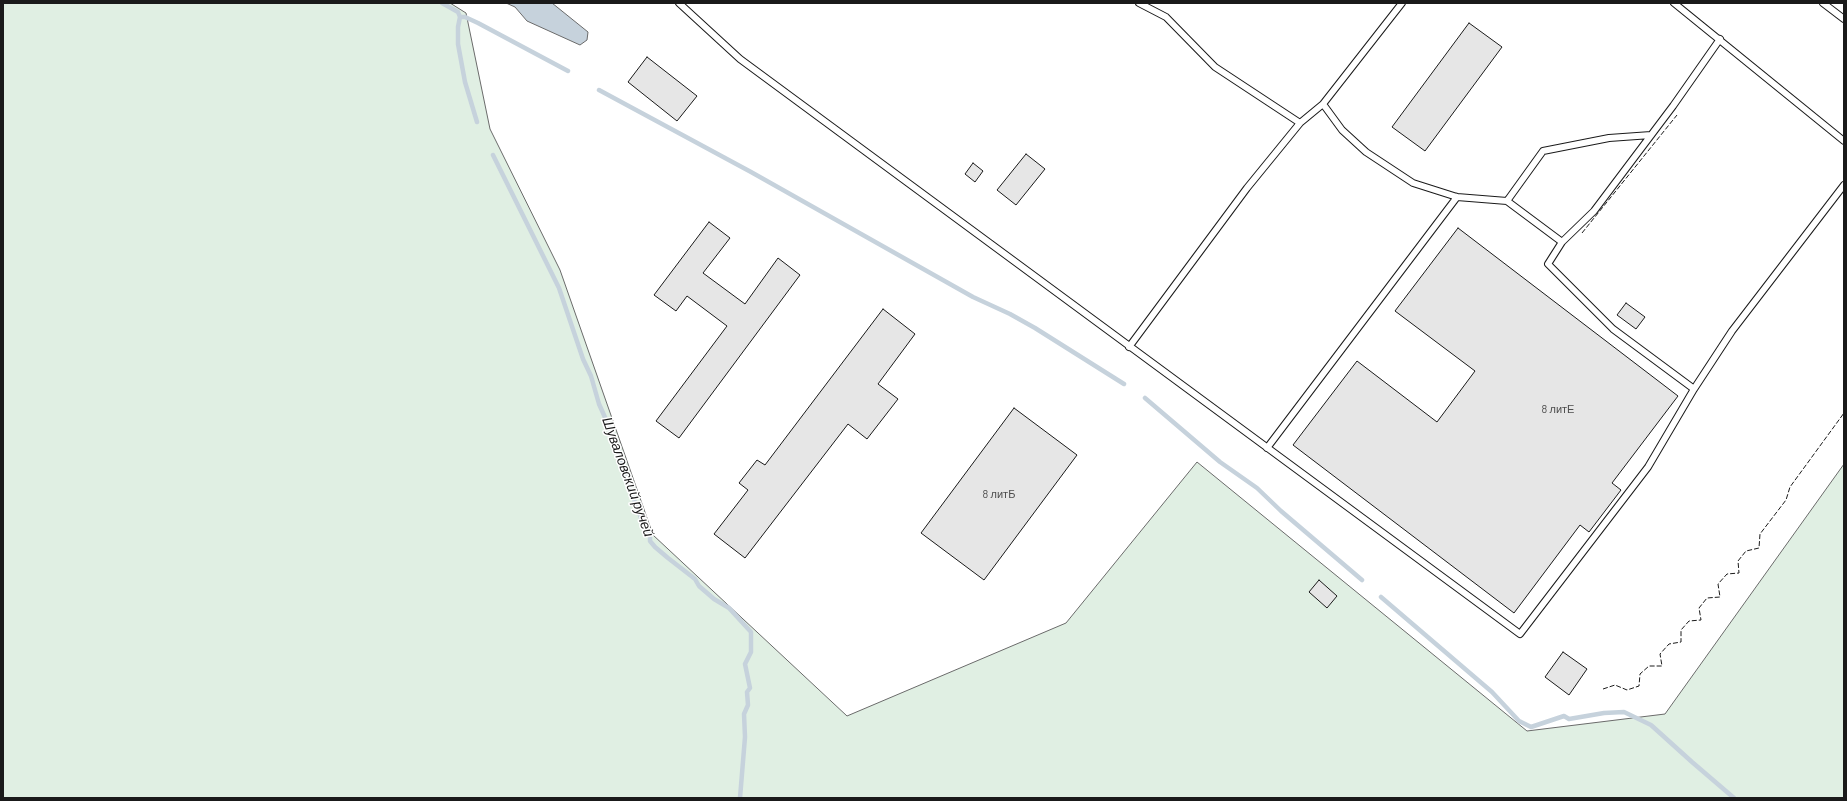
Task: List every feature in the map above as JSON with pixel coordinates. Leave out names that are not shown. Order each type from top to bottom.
[{"type":"lane","points":[[679,3],[740,59],[1520,634],[1648,466],[1694,389],[1732,330],[1844,185]]},
{"type":"lane","points":[[1139,3],[1166,18],[1215,67],[1300,123]]},
{"type":"lane","points":[[1129,347],[1247,188],[1300,123],[1322,104],[1402,3]]},
{"type":"lane","points":[[1674,3],[1760,71],[1776,87],[1844,141]]},
{"type":"lane","points":[[1823,3],[1844,19]]},
{"type":"lane","points":[[1694,389],[1613,329],[1548,264],[1562,242],[1594,211],[1720,39]]},
{"type":"lane","points":[[1322,104],[1342,130],[1366,152],[1413,183],[1456,197],[1506,201],[1562,242]]},
{"type":"lane","points":[[1506,201],[1544,151],[1609,138],[1651,135]]},
{"type":"lane","points":[[1267,448],[1456,197]]},
{"type":"green space","points":[[3,3],[450,3],[466,13],[490,129],[560,270],[653,535],[847,716],[1066,623],[1197,462],[1527,731],[1665,714],[1844,464],[1844,798],[3,798]]},
{"type":"shaded area","points":[[506,3],[552,3],[588,32],[587,40],[580,45],[527,21],[515,7]]},
{"type":"building","points":[[1469,23],[1502,47],[1425,151],[1392,127]]},
{"type":"building","points":[[647,57],[697,96],[677,121],[628,82]]},
{"type":"building","points":[[1026,154],[1045,169],[1016,205],[997,190]]},
{"type":"building","points":[[973,163],[983,171],[975,182],[965,174]]},
{"type":"building","points":[[709,222],[730,238],[703,273],[745,304],[778,258],[800,275],[679,438],[656,421],[727,326],[687,296],[676,311],[654,295]]},
{"type":"building","points":[[1458,228],[1678,396],[1612,483],[1621,490],[1589,532],[1580,525],[1514,613],[1293,445],[1357,361],[1437,422],[1475,371],[1395,311]]},
{"type":"building","points":[[1626,303],[1645,317],[1636,329],[1617,315]]},
{"type":"building","points":[[883,309],[915,334],[878,384],[898,399],[867,439],[848,424],[745,558],[714,534],[748,490],[739,483],[757,460],[765,465]]},
{"type":"building","points":[[1014,408],[1077,455],[984,580],[921,533]]},
{"type":"building","points":[[1319,580],[1337,596],[1327,608],[1309,592]]},
{"type":"building","points":[[1563,652],[1587,669],[1569,695],[1545,677]]},
{"type":"waterway","points":[[442,3],[458,12],[460,17],[458,27],[458,44],[465,82],[477,122]]},
{"type":"waterway","points":[[460,17],[465,17],[478,23],[568,71]]},
{"type":"waterway","points":[[599,90],[751,172],[973,297],[1010,314],[1124,384]]},
{"type":"waterway","name":"Шуваловский ручей","points":[[493,155],[559,288],[583,359],[591,376],[599,404],[616,442],[622,461],[622,468],[646,531],[650,536],[650,541],[668,558],[695,579],[699,586],[714,599],[729,608],[751,632],[751,652],[745,664],[750,688],[747,692],[748,705],[744,714],[745,737],[740,798]]},
{"type":"waterway","points":[[1145,398],[1220,462],[1257,488],[1281,511],[1362,580]]},
{"type":"waterway","points":[[1381,597],[1492,692],[1519,721],[1531,727],[1564,716],[1569,719],[1604,713],[1624,712],[1651,725],[1734,798]]},
{"type":"fence","points":[[1582,233],[1677,115]]},
{"type":"fence","points":[[1603,689],[1615,685],[1627,690],[1639,686],[1640,674],[1649,666],[1662,666],[1660,654],[1669,644],[1681,642],[1681,630],[1689,621],[1701,620],[1699,608],[1707,598],[1720,597],[1718,584],[1727,574],[1739,573],[1738,561],[1746,551],[1759,548],[1760,534],[1786,500],[1790,487],[1844,413]]}]
